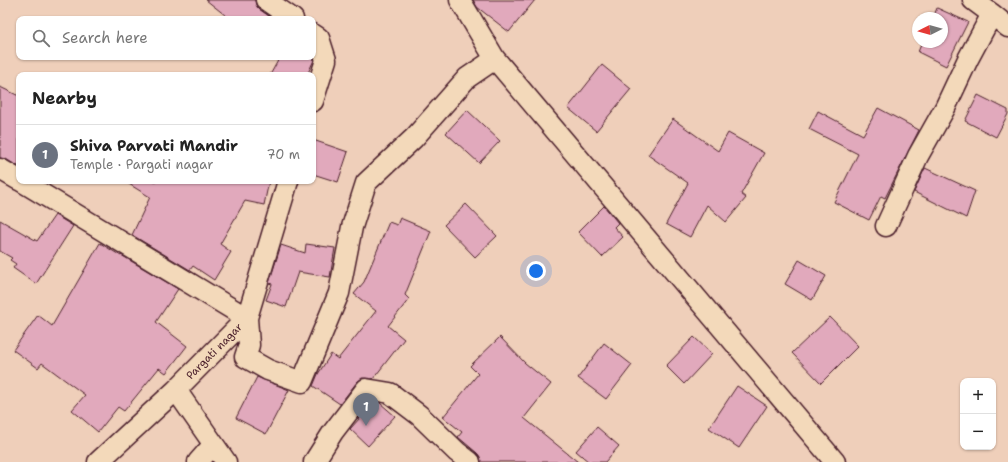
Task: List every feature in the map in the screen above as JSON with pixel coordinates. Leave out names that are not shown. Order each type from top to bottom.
[{"type":"street","points":[[266,0],[289,16]]},
{"type":"street","points":[[460,0],[495,59],[835,462]]},
{"type":"street","points":[[974,0],[1008,27]]},
{"type":"street","points":[[886,226],[918,156],[945,108],[970,53],[992,14]]},
{"type":"street","points":[[316,36],[318,38],[326,60],[316,92]]},
{"type":"street","points":[[27,184],[247,318],[249,345],[245,357],[268,370],[302,382],[339,293],[352,227],[366,183],[414,138],[467,78],[495,59]]},
{"type":"street","points":[[0,168],[16,178]]},
{"type":"street","name":"Pargati nagar","points":[[98,462],[176,390],[247,318],[287,184]]},
{"type":"street","points":[[314,462],[333,432],[366,389],[390,393],[419,415],[457,452],[470,462]]},
{"type":"street","points":[[176,390],[226,462]]},
{"type":"street","points":[[198,462],[213,445]]},
{"type":"building","points":[[206,0],[255,0],[259,9],[269,16],[226,16]]},
{"type":"building","points":[[473,0],[535,0],[509,32],[477,7]]},
{"type":"building","points":[[937,8],[946,12],[935,12]]},
{"type":"building","points":[[948,13],[968,22],[946,66],[918,52],[920,48],[948,48]]},
{"type":"building","points":[[278,60],[314,60],[308,72],[272,72]]},
{"type":"building","points":[[602,65],[631,89],[596,131],[568,108]]},
{"type":"building","points":[[0,87],[16,95],[16,165],[6,159],[0,158]]},
{"type":"building","points":[[978,95],[1008,110],[1008,114],[996,137],[965,121]]},
{"type":"building","points":[[878,108],[919,130],[885,198],[881,196],[869,220],[834,202],[858,154],[809,129],[818,111],[863,135]]},
{"type":"building","points":[[467,110],[500,141],[479,163],[446,133]]},
{"type":"building","points":[[673,119],[718,151],[728,133],[764,153],[741,194],[746,198],[726,222],[707,205],[690,237],[666,224],[688,183],[648,155]]},
{"type":"building","points":[[316,141],[348,152],[338,182],[316,175]]},
{"type":"building","points":[[925,168],[975,191],[966,218],[914,192]]},
{"type":"building","points":[[129,184],[268,184],[264,205],[245,201],[220,244],[231,252],[214,280],[193,266],[190,270],[132,235],[150,197]]},
{"type":"building","points":[[466,204],[497,236],[475,257],[444,225]]},
{"type":"building","points":[[604,206],[618,223],[614,227],[623,237],[602,257],[578,232]]},
{"type":"building","points":[[55,215],[73,226],[36,284],[13,268],[16,264],[10,260],[12,258],[0,251],[0,220],[37,241]]},
{"type":"building","points":[[400,218],[431,231],[405,295],[409,299],[388,326],[404,339],[373,379],[362,378],[357,382],[340,404],[313,386],[318,374],[331,354],[338,359],[376,311],[354,294],[364,282],[389,222],[397,225]]},
{"type":"building","points":[[100,243],[178,289],[156,322],[187,346],[166,373],[159,368],[124,411],[118,407],[98,432],[72,410],[85,395],[42,363],[38,368],[13,350],[38,315],[52,326]]},
{"type":"building","points":[[306,244],[335,248],[330,277],[298,272],[286,307],[266,300],[272,284],[269,283],[281,245],[305,253]]},
{"type":"building","points":[[799,260],[826,276],[812,300],[785,284]]},
{"type":"building","points":[[830,317],[858,346],[821,383],[792,353]]},
{"type":"building","points":[[500,337],[525,363],[551,384],[524,418],[578,462],[481,462],[477,453],[458,437],[462,432],[443,417],[478,374],[470,366]]},
{"type":"building","points":[[694,337],[712,354],[684,384],[666,366]]},
{"type":"building","points":[[604,343],[632,365],[606,399],[578,378]]},
{"type":"building","points":[[257,377],[289,390],[266,434],[236,418]]},
{"type":"building","points":[[737,386],[767,406],[739,448],[709,428]]},
{"type":"building","points":[[371,401],[380,403],[395,416],[368,446],[350,429],[360,418],[359,417]]},
{"type":"building","points":[[597,427],[619,446],[605,462],[589,462],[576,451]]},
{"type":"place","name":"Shiva Parvati Mandir","points":[[366,426]]}]
